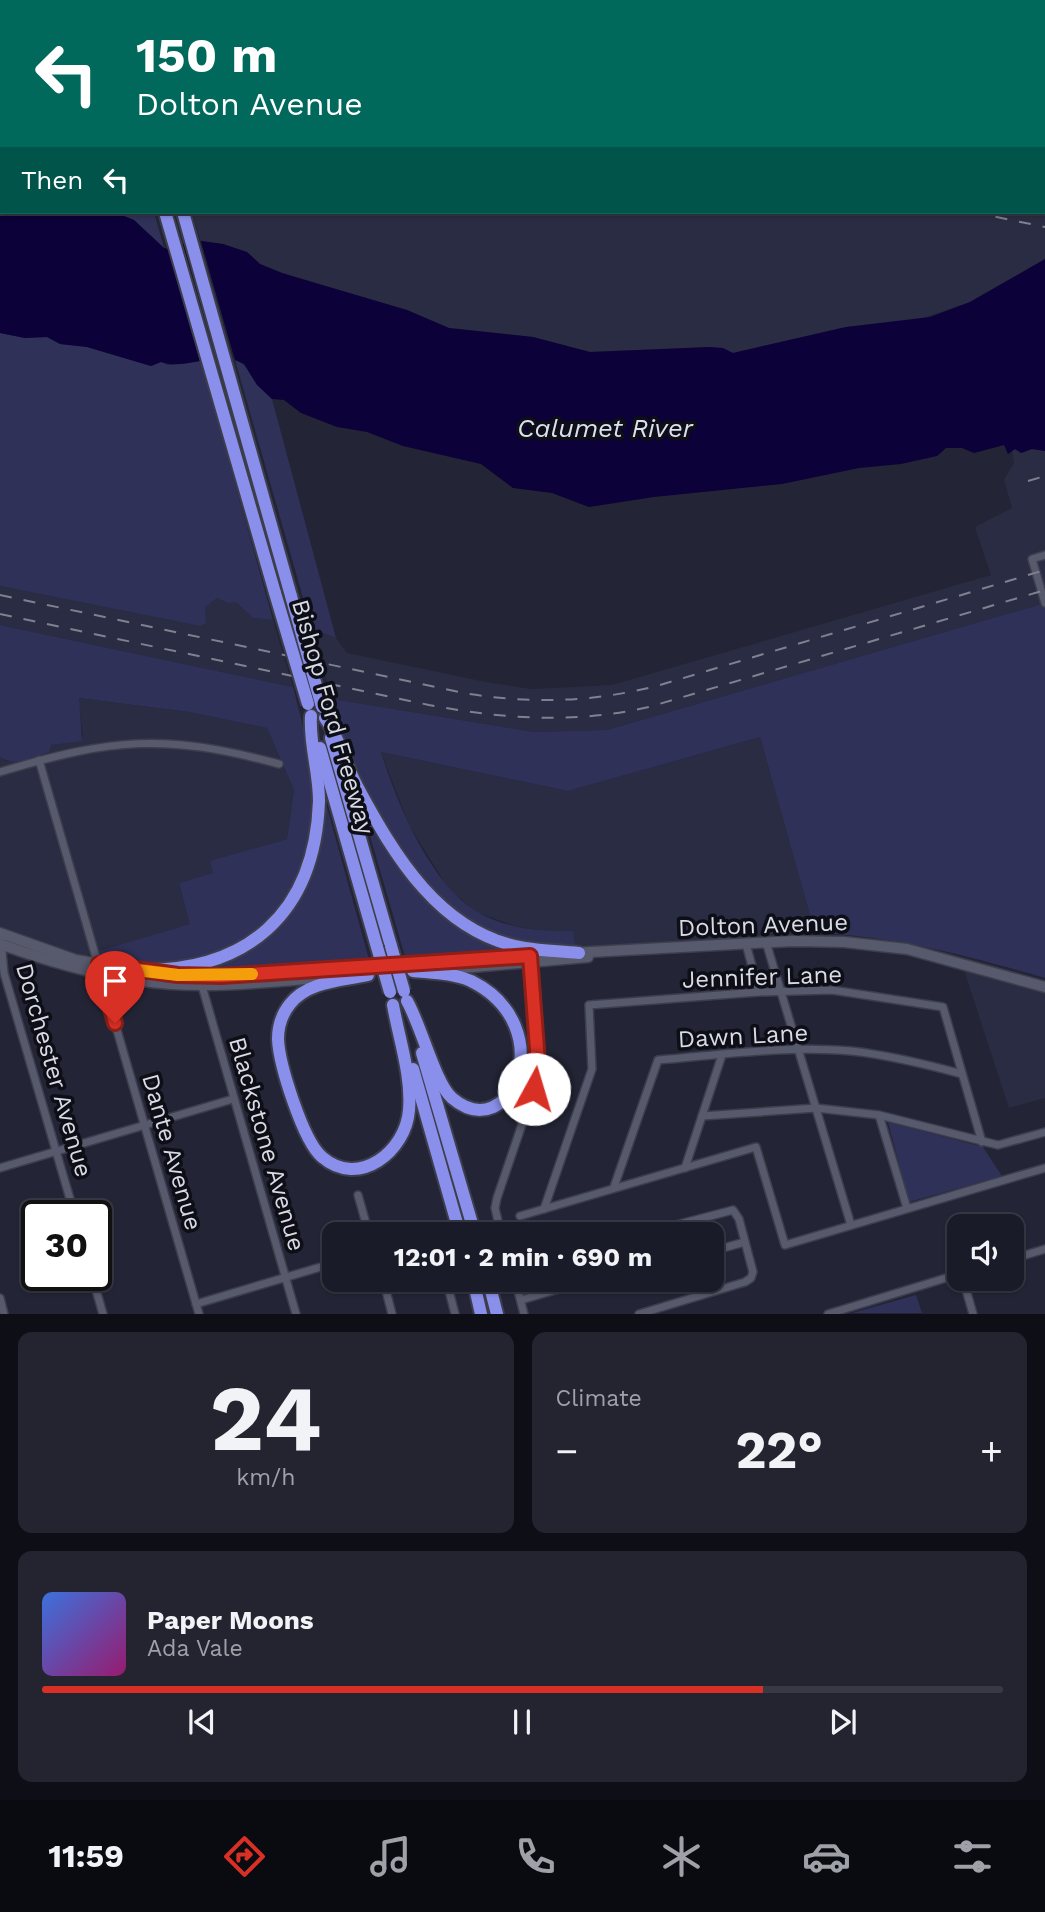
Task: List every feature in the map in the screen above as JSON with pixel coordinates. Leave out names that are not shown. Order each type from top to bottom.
[{"type":"highway","name":"Bishop Ford Freeway","points":[[166,214],[456,1222]]},
{"type":"highway","name":"Bishop Ford Freeway","points":[[184,214],[471,1222]]},
{"type":"highway","points":[[135,970],[187,967],[223,958],[262,934],[291,901],[309,865],[318,816],[318,775],[310,736],[309,710]]},
{"type":"highway","points":[[324,712],[338,737],[355,782],[390,845],[421,889],[445,911],[502,941],[523,948],[579,953]]},
{"type":"highway","points":[[405,996],[418,1021],[443,1088],[453,1099],[466,1106],[482,1108],[508,1096],[521,1073],[521,1062],[516,1030],[508,1012],[491,994],[470,981],[452,975],[413,971]]},
{"type":"highway","points":[[368,975],[308,989],[290,1003],[280,1026],[281,1054],[305,1134],[325,1160],[342,1167],[354,1168],[379,1163],[399,1143],[406,1128],[409,1091],[393,1005]]},
{"type":"highway","points":[[476,1292],[481,1314]]},
{"type":"highway","points":[[491,1292],[497,1314]]},
{"type":"street","points":[[1045,555],[1032,559],[1045,603]]},
{"type":"street","points":[[0,772],[102,745],[152,742],[221,749],[279,764]]},
{"type":"street","name":"Dante Avenue","points":[[39,760],[199,1314]]},
{"type":"street","points":[[0,933],[99,968]]},
{"type":"street","name":"Dorchester Avenue","points":[[0,933],[2,974],[70,1200]]},
{"type":"street","name":"Dolton Avenue","points":[[99,968],[151,982],[202,985],[368,975],[579,953],[602,954],[766,942],[820,941],[887,946],[932,955],[1045,987]]},
{"type":"street","points":[[766,942],[851,1225]]},
{"type":"street","points":[[0,944],[73,969],[99,968]]},
{"type":"street","points":[[746,944],[759,992]]},
{"type":"street","name":"Dolton Avenue","points":[[99,968],[221,976],[530,959],[576,960],[602,954]]},
{"type":"street","points":[[498,1222],[495,1208],[497,1198],[534,1089],[538,1062],[530,959]]},
{"type":"street","name":"Blackstone Avenue","points":[[202,985],[296,1314]]},
{"type":"street","name":"Jennifer Lane","points":[[544,1209],[592,1069],[589,1005],[759,992],[832,990],[943,1007],[982,1142]]},
{"type":"street","name":"Dawn Lane","points":[[614,1187],[658,1060],[798,1050],[849,1051],[888,1056],[962,1074]]},
{"type":"street","points":[[685,1168],[722,1055]]},
{"type":"street","points":[[0,1168],[233,1099]]},
{"type":"street","points":[[702,1116],[816,1108],[879,1115],[998,1145],[1045,1132]]},
{"type":"street","points":[[879,1115],[907,1208]]},
{"type":"street","points":[[520,1216],[756,1147],[785,1245],[1045,1168]]},
{"type":"street","points":[[358,1195],[366,1222]]},
{"type":"street","points":[[639,1314],[751,1278],[739,1219],[733,1210],[688,1222]]},
{"type":"street","points":[[724,1248],[745,1242]]},
{"type":"street","points":[[1024,1255],[1045,1249]]},
{"type":"street","points":[[196,1304],[322,1267]]},
{"type":"street","points":[[828,1314],[947,1278]]},
{"type":"street","points":[[96,1291],[103,1314]]},
{"type":"street","points":[[966,1291],[973,1314]]},
{"type":"street","points":[[387,1292],[393,1314]]},
{"type":"street","points":[[450,1292],[456,1314]]},
{"type":"street","points":[[519,1292],[524,1314]]},
{"type":"street","points":[[521,1300],[548,1292]]},
{"type":"street","points":[[0,1298],[4,1314]]},
{"type":"shaded area","points":[[119,214],[155,214],[164,248],[134,220]]},
{"type":"shaded area","points":[[193,214],[1045,214],[1045,259],[970,302],[916,320],[846,327],[733,353],[710,347],[590,352],[533,337],[449,328],[407,310],[301,280],[260,264],[247,252],[223,244],[201,242]]},
{"type":"shaded area","points":[[0,333],[25,338],[47,337],[60,344],[87,347],[151,366],[161,362],[168,365],[201,361],[273,620],[253,618],[236,602],[228,603],[217,598],[205,607],[206,623],[200,626],[0,586]]},
{"type":"shaded area","points":[[235,360],[250,371],[272,399],[336,638],[312,629]]},
{"type":"shaded area","points":[[1019,448],[1023,453],[1032,449],[1045,451],[1045,603],[607,730],[534,732],[332,699],[312,629],[336,638],[347,653],[486,682],[531,689],[612,685],[991,575],[975,527],[1012,508],[1004,480],[1014,463],[1012,450]]},
{"type":"shaded area","points":[[0,586],[200,626],[205,607],[216,598],[236,602],[253,618],[273,620],[293,687],[0,625]]},
{"type":"shaded area","points":[[1045,603],[1045,978],[903,943],[815,933],[760,737],[568,791],[381,752],[417,840],[444,881],[459,898],[487,917],[512,926],[573,931],[575,945],[573,948],[541,944],[499,935],[459,913],[432,890],[408,863],[369,799],[354,766],[332,699],[534,732],[607,730]]},
{"type":"shaded area","points":[[0,625],[293,687],[305,739],[313,795],[310,850],[302,876],[289,899],[254,933],[225,952],[196,960],[108,963],[101,959],[99,951],[190,924],[179,883],[213,873],[210,861],[287,839],[294,790],[267,728],[189,712],[79,698],[82,741],[51,745],[49,752],[24,760],[5,760],[0,757]]},
{"type":"shaded area","points":[[78,698],[189,712],[267,728],[294,790],[287,839],[211,861],[214,873],[179,883],[191,924],[83,956],[0,929],[0,757],[6,761],[51,745],[75,741],[83,736]]},
{"type":"shaded area","points":[[760,737],[815,933],[573,948],[558,934],[515,926],[476,912],[448,888],[409,825],[381,752],[568,791]]},
{"type":"shaded area","points":[[323,807],[327,807],[370,963],[221,972],[190,970],[206,967],[236,955],[263,937],[286,914],[296,901],[304,882]]},
{"type":"shaded area","points":[[367,814],[408,878],[427,900],[510,950],[406,960],[364,815]]},
{"type":"shaded area","points":[[964,970],[1045,993],[1045,1098],[1009,1108]]},
{"type":"shaded area","points":[[888,1122],[983,1147],[1002,1176],[909,1202]]},
{"type":"shaded area","points":[[916,1295],[922,1313],[852,1313]]},
{"type":"water","name":"Calumet River","points":[[0,214],[119,214],[134,220],[164,248],[169,249],[195,240],[223,244],[247,252],[260,264],[282,273],[407,310],[449,328],[533,337],[590,352],[710,347],[723,348],[733,353],[846,327],[930,317],[970,302],[1045,259],[1045,451],[1032,449],[1021,453],[1015,449],[1008,454],[1004,445],[974,453],[962,448],[946,448],[937,456],[901,464],[859,468],[782,484],[654,497],[589,507],[552,493],[513,488],[481,464],[403,446],[367,432],[337,427],[301,413],[284,400],[272,399],[257,385],[244,364],[235,360],[234,356],[178,364],[161,362],[151,366],[87,347],[60,344],[47,337],[25,338],[0,333]]},
{"type":"pier","points":[[190,237],[200,238],[236,364],[230,359],[219,360],[184,240]]},
{"type":"pier","points":[[182,241],[217,360],[201,365],[167,245]]},
{"type":"railway","points":[[982,214],[1045,227]]},
{"type":"railway","points":[[1028,481],[1045,476]]},
{"type":"railway","points":[[0,595],[469,694],[565,700],[612,695],[660,685],[1045,570]]},
{"type":"railway","points":[[0,614],[429,705],[484,714],[566,718],[649,707],[1045,590]]},
{"type":"slow traffic","points":[[127,969],[178,975],[252,974]]},
{"type":"route","points":[[115,1023],[99,964],[178,975],[221,976],[530,956],[538,1062],[534,1089]]}]
